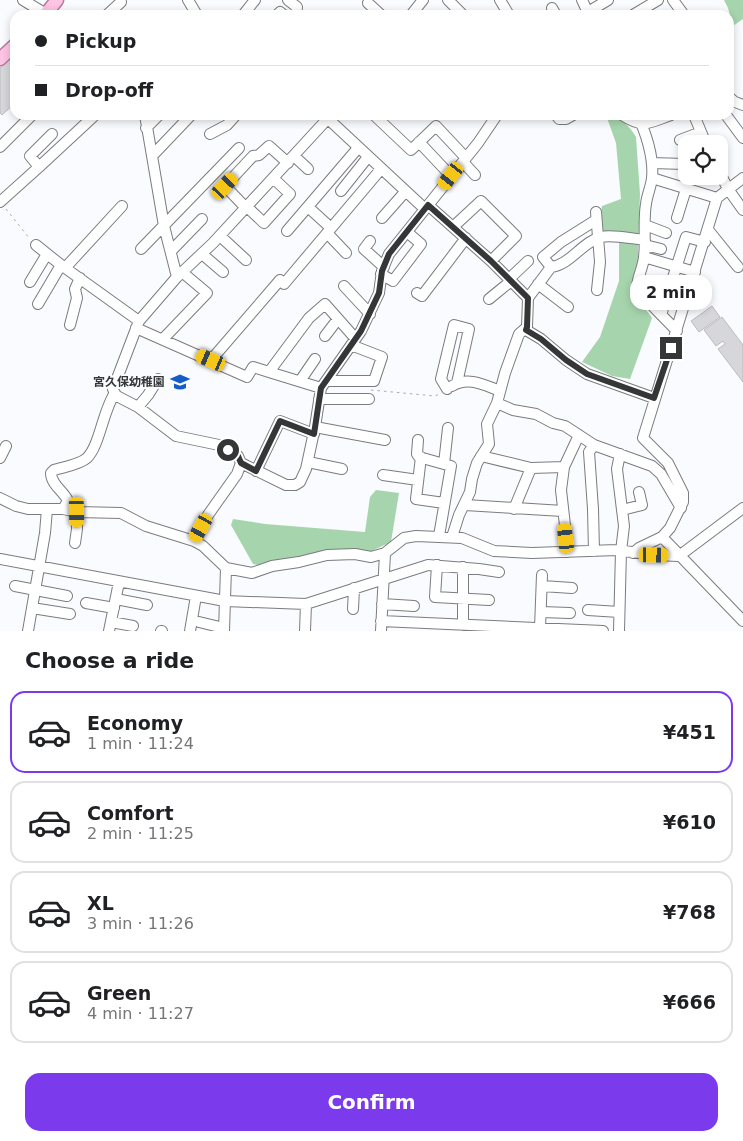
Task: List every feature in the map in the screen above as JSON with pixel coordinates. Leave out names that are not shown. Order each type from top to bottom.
[{"type":"main road","points":[[48,10],[57,0]]},
{"type":"main road","points":[[0,59],[10,49]]},
{"type":"street","points":[[23,0],[39,10]]},
{"type":"street","points":[[247,10],[255,0]]},
{"type":"street","points":[[288,0],[298,7]]},
{"type":"street","points":[[415,10],[423,0]]},
{"type":"street","points":[[448,0],[459,10]]},
{"type":"street","points":[[593,10],[608,0]]},
{"type":"street","points":[[641,10],[658,0]]},
{"type":"street","points":[[112,10],[121,1]]},
{"type":"street","points":[[368,3],[376,10]]},
{"type":"street","points":[[0,147],[27,120]]},
{"type":"street","points":[[0,202],[90,120]]},
{"type":"street","points":[[145,120],[164,226],[180,275],[206,293],[164,339]]},
{"type":"street","points":[[146,128],[154,120]]},
{"type":"street","points":[[152,156],[186,120]]},
{"type":"street","points":[[210,134],[227,125],[232,120]]},
{"type":"street","points":[[64,509],[68,501],[66,496],[51,480],[51,473],[54,470],[83,461],[88,457],[114,393],[113,390],[138,325],[180,275],[220,236],[291,159],[324,120]]},
{"type":"street","points":[[331,120],[405,192],[466,238],[528,298]]},
{"type":"street","points":[[379,120],[411,150],[436,126],[475,175]]},
{"type":"street","points":[[114,393],[138,407],[176,436],[219,445],[238,456],[241,463],[256,471],[286,485],[296,485],[300,482],[308,462],[315,431],[318,399],[324,385],[361,331],[370,314],[379,293],[383,270],[389,254],[478,143],[494,120]]},
{"type":"street","points":[[629,120],[642,125],[656,120]]},
{"type":"street","points":[[640,120],[652,163],[652,178],[646,204],[644,257],[642,271],[636,284],[637,290],[677,331]]},
{"type":"street","points":[[696,120],[702,135]]},
{"type":"street","points":[[730,120],[743,138]]},
{"type":"street","points":[[693,135],[701,132]]},
{"type":"street","points":[[39,167],[30,156],[52,134]]},
{"type":"street","points":[[419,142],[451,176]]},
{"type":"street","points":[[273,178],[290,194],[264,223],[225,186],[253,156],[259,155],[269,146],[308,169]]},
{"type":"street","points":[[141,248],[239,148]]},
{"type":"street","points":[[287,232],[358,148]]},
{"type":"street","points":[[341,190],[368,157]]},
{"type":"street","points":[[652,163],[678,164]]},
{"type":"street","points":[[211,360],[280,280],[284,284],[381,169]]},
{"type":"street","points":[[652,178],[717,198]]},
{"type":"street","points":[[633,553],[662,537],[670,528],[681,508],[682,493],[673,470],[668,462],[643,438],[654,398],[709,231],[717,198],[743,178]]},
{"type":"street","points":[[726,185],[743,210]]},
{"type":"street","points":[[677,218],[686,189]]},
{"type":"street","points":[[382,218],[405,192]]},
{"type":"street","points":[[453,227],[481,201],[516,236],[491,261]]},
{"type":"street","points":[[38,304],[63,266],[122,206]]},
{"type":"street","points":[[308,207],[329,230],[346,253]]},
{"type":"street","points":[[551,267],[542,257],[596,216],[600,262],[597,290]]},
{"type":"street","points":[[172,250],[202,219]]},
{"type":"street","points":[[645,225],[666,232]]},
{"type":"street","points":[[709,231],[738,268]]},
{"type":"street","points":[[370,241],[364,249],[393,281],[420,244],[406,232]]},
{"type":"street","points":[[220,236],[246,260]]},
{"type":"street","points":[[452,537],[459,515],[470,492],[475,471],[488,444],[487,424],[497,403],[519,334],[526,330],[527,327],[528,298],[538,284],[551,267],[558,266],[597,238],[605,236],[645,243],[660,249]]},
{"type":"street","points":[[661,315],[686,237],[705,242]]},
{"type":"street","points":[[417,293],[422,296],[466,238]]},
{"type":"street","points":[[36,245],[138,325],[247,377],[254,367],[269,372],[300,381],[324,385],[374,381],[382,357],[353,342],[338,319],[325,304],[309,318],[269,372]]},
{"type":"street","points":[[30,282],[47,254]]},
{"type":"street","points":[[202,254],[223,272]]},
{"type":"street","points":[[644,257],[696,272]]},
{"type":"street","points":[[489,300],[528,261]]},
{"type":"street","points":[[70,326],[77,298],[75,289],[80,278]]},
{"type":"street","points":[[538,284],[568,307]]},
{"type":"street","points":[[344,286],[370,314]]},
{"type":"street","points":[[325,336],[338,319]]},
{"type":"street","points":[[457,383],[469,329],[454,325],[441,379],[445,390],[467,380],[500,391]]},
{"type":"street","points":[[526,330],[587,374],[654,398]]},
{"type":"street","points":[[300,381],[314,358]]},
{"type":"street","points":[[138,407],[158,378]]},
{"type":"street","points":[[318,399],[369,399]]},
{"type":"street","points":[[497,403],[513,410],[536,414],[565,426],[594,445],[652,466],[661,474],[681,508]]},
{"type":"street","points":[[256,471],[280,421],[315,431],[385,440]]},
{"type":"street","points":[[444,464],[448,428]]},
{"type":"street","points":[[568,552],[561,490],[564,467],[579,435]]},
{"type":"street","points":[[418,440],[417,454],[450,466],[439,536]]},
{"type":"street","points":[[594,445],[589,452],[594,551]]},
{"type":"street","points":[[0,458],[6,446]]},
{"type":"street","points":[[619,631],[621,551],[624,526],[617,469],[620,454]]},
{"type":"street","points":[[481,456],[531,468],[564,467]]},
{"type":"street","points":[[421,457],[416,499],[444,503]]},
{"type":"street","points":[[308,462],[342,469]]},
{"type":"street","points":[[194,541],[208,515],[237,474],[241,463]]},
{"type":"street","points":[[514,508],[531,468]]},
{"type":"street","points":[[383,475],[418,480]]},
{"type":"street","points":[[622,510],[642,505],[639,492]]},
{"type":"street","points":[[0,498],[16,506],[28,509],[64,509],[77,512],[122,513],[146,526],[194,541],[203,546],[226,568],[252,573],[272,566],[327,555],[355,554],[372,557],[385,553],[404,538],[416,536],[462,538],[494,551],[532,553],[621,551],[679,556],[743,508]]},
{"type":"street","points":[[465,505],[563,511]]},
{"type":"street","points":[[28,631],[40,567],[47,509]]},
{"type":"street","points":[[75,543],[77,512]]},
{"type":"street","points":[[662,537],[743,621]]},
{"type":"street","points":[[385,553],[381,626],[462,625],[603,631]]},
{"type":"street","points":[[0,560],[225,601],[306,604],[428,565],[499,572]]},
{"type":"street","points":[[436,566],[435,597],[489,600]]},
{"type":"street","points":[[199,622],[224,629],[226,568]]},
{"type":"street","points":[[462,625],[463,568]]},
{"type":"street","points":[[540,628],[542,575]]},
{"type":"street","points":[[119,582],[110,627],[133,626]]},
{"type":"street","points":[[15,586],[67,596]]},
{"type":"street","points":[[542,586],[572,588]]},
{"type":"street","points":[[353,609],[354,588]]},
{"type":"street","points":[[190,631],[196,596]]},
{"type":"street","points":[[86,603],[147,606]]},
{"type":"street","points":[[306,604],[304,631],[310,631]]},
{"type":"street","points":[[382,604],[414,606]]},
{"type":"street","points":[[32,608],[70,614]]},
{"type":"street","points":[[588,610],[619,612]]},
{"type":"street","points":[[541,612],[570,614]]},
{"type":"path","points":[[0,202],[36,245]]},
{"type":"path","points":[[369,399],[372,390],[435,396],[445,390]]},
{"type":"green space","points":[[724,0],[743,0],[743,19],[734,25],[734,10],[729,10]]},
{"type":"green space","points":[[608,120],[620,120],[624,122],[636,137],[640,194],[639,300],[652,318],[630,379],[612,376],[582,362],[600,337],[619,281],[619,235],[598,229],[602,206],[621,199],[616,143]]},
{"type":"green space","points":[[376,490],[399,493],[391,542],[367,553],[262,566],[253,564],[231,525],[233,519],[265,524],[365,532],[370,497]]},
{"type":"building","points":[[10,59],[10,108],[2,115],[0,113],[0,68]]},
{"type":"building","points":[[712,306],[720,317],[699,332],[691,321]]},
{"type":"building","points":[[722,317],[743,345],[743,382],[718,349],[725,344],[723,341],[716,346],[704,330]]},
{"type":"place","name":"宮久保幼稚園","points":[[180,382]]},
{"type":"route","points":[[228,450],[238,456],[241,463],[256,471],[280,421],[314,434],[321,388],[361,331],[379,293],[382,271],[389,254],[428,205],[491,261],[528,298],[526,330],[587,374],[654,398],[671,348]]}]
